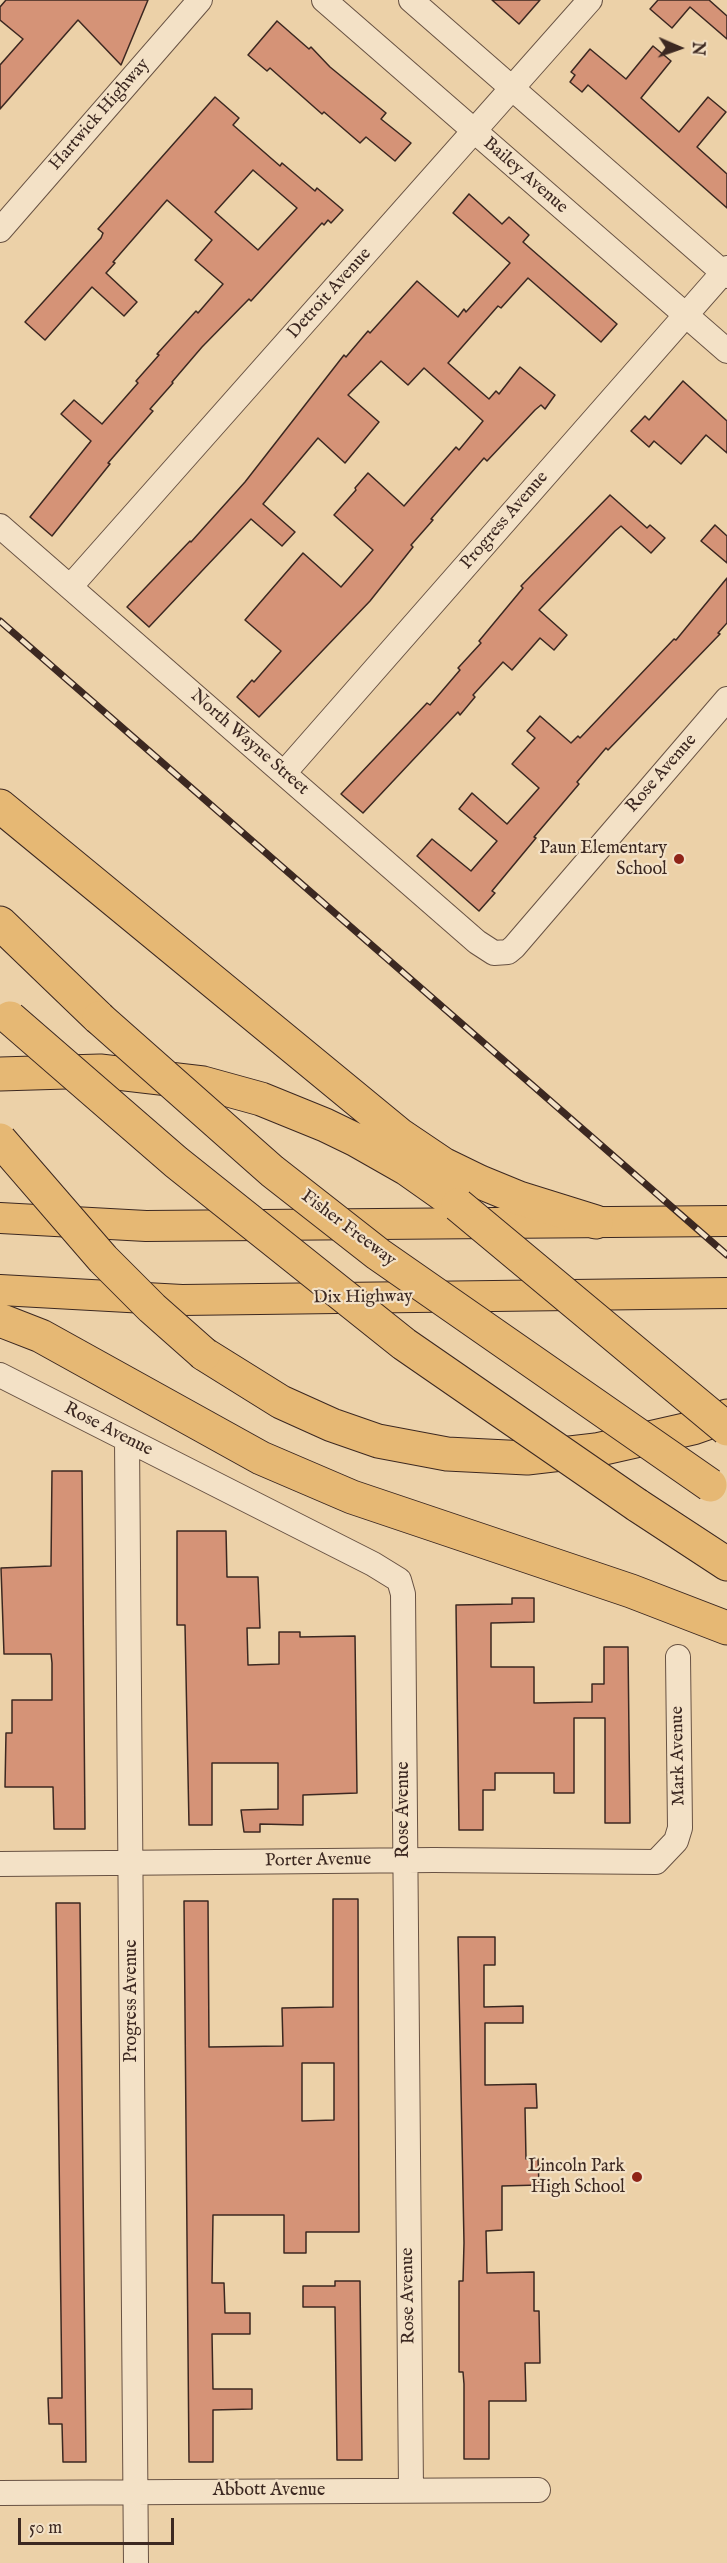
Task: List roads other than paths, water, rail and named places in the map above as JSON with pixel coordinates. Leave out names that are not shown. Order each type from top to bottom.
[{"type":"highway","points":[[0,806],[400,1135],[444,1164],[480,1182],[596,1222]]},
{"type":"highway","name":"Fisher Freeway","points":[[0,923],[99,1018],[272,1171],[378,1254],[719,1491]]},
{"type":"highway","points":[[5,1013],[176,1162],[404,1344],[637,1505],[727,1564]]},
{"type":"highway","points":[[0,1074],[100,1071],[203,1083],[294,1111],[356,1140],[407,1169],[458,1205],[727,1430]]},
{"type":"highway","points":[[0,1140],[103,1259],[152,1308],[204,1354],[281,1402],[332,1425],[378,1442],[447,1454],[527,1458],[596,1450],[693,1428],[727,1416]]},
{"type":"highway","points":[[0,1320],[41,1336],[261,1458],[352,1497],[632,1591],[727,1628]]},
{"type":"main road","points":[[0,1218],[146,1226],[727,1221]]},
{"type":"main road","name":"Dix Highway","points":[[0,1290],[182,1300],[727,1293]]},
{"type":"street","name":"Hartwick Highway","points":[[0,230],[200,0]]},
{"type":"street","name":"Bailey Avenue","points":[[324,0],[727,351]]},
{"type":"street","points":[[411,0],[726,272]]},
{"type":"street","name":"Detroit Avenue","points":[[70,587],[590,0]]},
{"type":"street","name":"Progress Avenue","points":[[284,773],[726,272]]},
{"type":"street","name":"North Wayne Street","points":[[0,526],[477,942],[494,953],[501,953]]},
{"type":"street","name":"Rose Avenue","points":[[501,953],[514,947],[727,699]]},
{"type":"street","name":"Rose Avenue","points":[[0,1375],[373,1564],[399,1580],[403,1594],[411,2490]]},
{"type":"street","name":"Progress Avenue","points":[[127,1440],[136,2563]]},
{"type":"street","name":"Mark Avenue","points":[[667,1851],[675,1841],[680,1828],[678,1657]]},
{"type":"street","name":"Porter Avenue","points":[[0,1864],[405,1860],[643,1863],[656,1862],[667,1851]]},
{"type":"street","name":"Abbott Avenue","points":[[0,2493],[538,2490]]},
{"type":"railway","points":[[0,621],[727,1255]]},
{"type":"place","name":"Paun Elementary School","points":[[679,859]]},
{"type":"place","name":"Lincoln Park High School","points":[[637,2177]]}]
